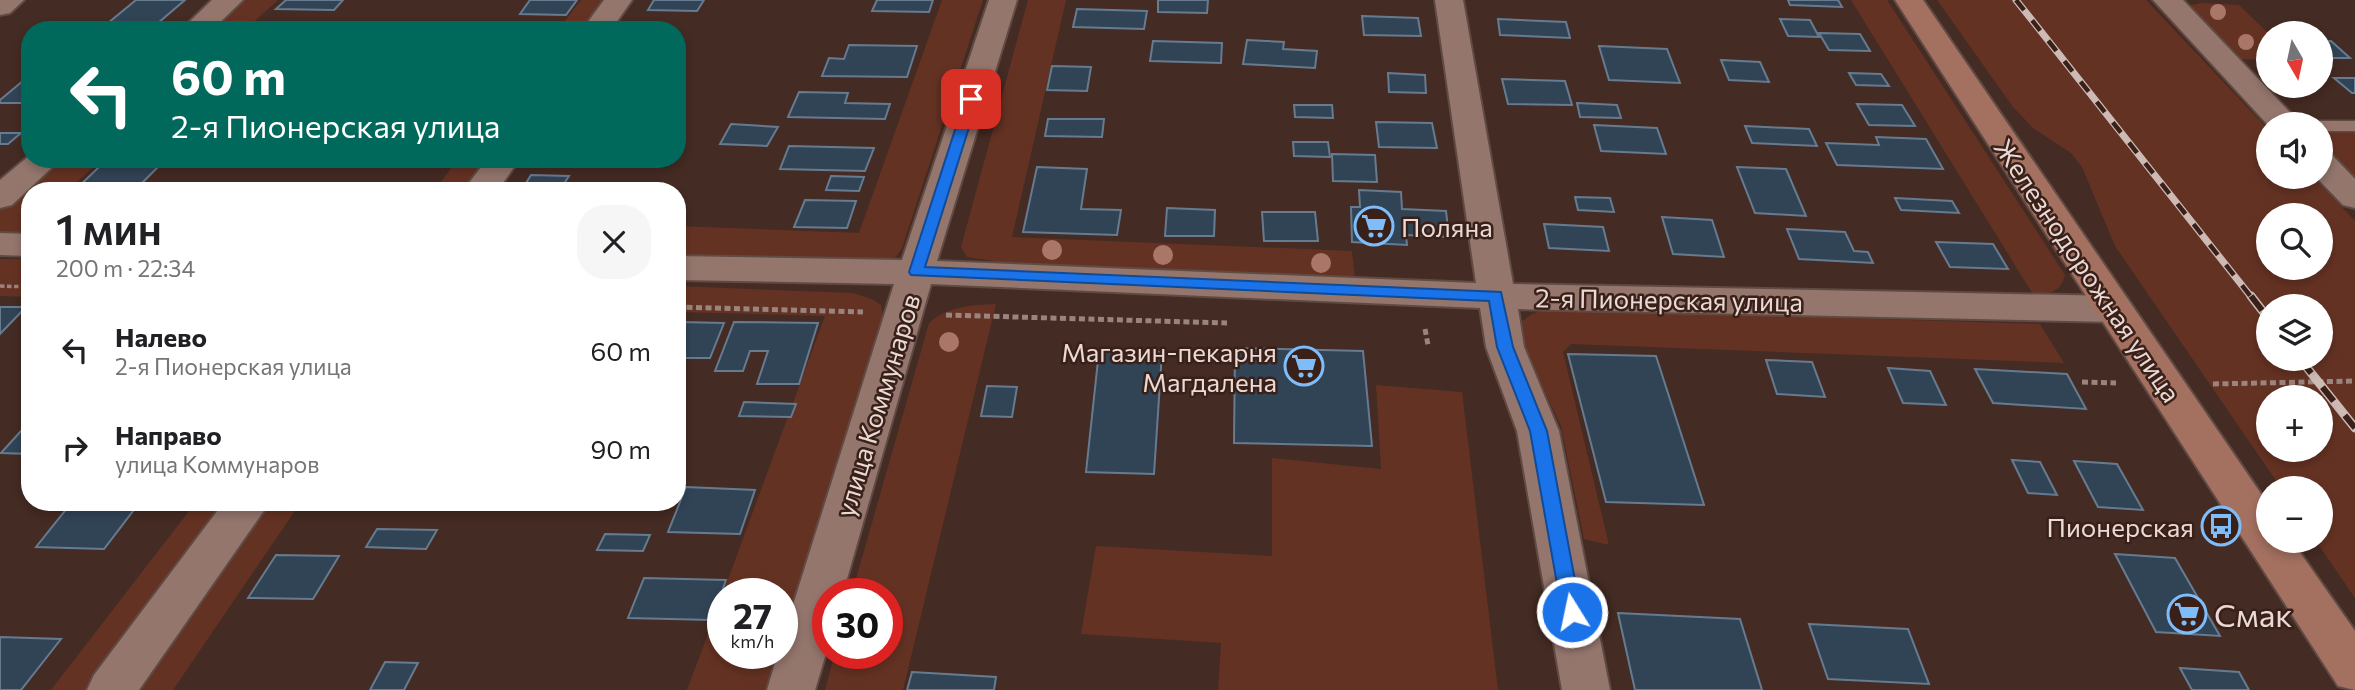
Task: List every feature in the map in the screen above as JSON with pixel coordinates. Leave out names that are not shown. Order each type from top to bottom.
[{"type":"main road","name":"Железнодорожная улица","points":[[1909,0],[2256,522]]},
{"type":"main road","name":"Железнодорожная улица","points":[[2277,553],[2355,671]]},
{"type":"street","points":[[0,7],[10,0]]},
{"type":"street","points":[[205,21],[229,0]]},
{"type":"street","points":[[603,21],[618,0]]},
{"type":"street","name":"улица Коммунаров","points":[[791,690],[916,272],[1003,0]]},
{"type":"street","points":[[1449,0],[1505,347],[1538,431],[1586,690]]},
{"type":"street","points":[[2166,0],[2273,112]]},
{"type":"street","points":[[0,198],[35,168]]},
{"type":"street","points":[[2333,175],[2355,198]]},
{"type":"street","points":[[0,244],[21,245]]},
{"type":"street","name":"2-я Пионерская улица","points":[[686,268],[916,272],[1495,296],[2115,309]]},
{"type":"street","points":[[111,690],[242,511]]},
{"type":"lane","points":[[2333,126],[2355,126]]},
{"type":"path","points":[[0,286],[21,287]]},
{"type":"path","points":[[686,307],[871,312]]},
{"type":"path","points":[[940,315],[1231,323]]},
{"type":"path","points":[[1412,329],[1425,329],[1427,345]]},
{"type":"path","points":[[2082,382],[2165,385],[2355,381]]},
{"type":"shaded area","points":[[240,0],[278,0],[255,21],[216,21]]},
{"type":"shaded area","points":[[581,0],[612,0],[597,21],[565,21]]},
{"type":"shaded area","points":[[942,0],[983,0],[902,248],[896,257],[878,262],[686,261],[686,226],[859,233]]},
{"type":"shaded area","points":[[1028,0],[1066,0],[1012,237],[1352,251],[1355,278],[1006,263],[967,257],[961,247]]},
{"type":"shaded area","points":[[1851,0],[1887,0],[2065,275],[2058,288],[2050,293],[2034,296]]},
{"type":"shaded area","points":[[1937,0],[2146,0],[2256,116],[2256,189],[2324,189],[2355,221],[2355,598],[2324,553],[2333,553],[2333,476],[2273,476],[2263,462],[2333,462],[2333,385],[2256,385],[2256,452],[2115,246],[2082,167],[2071,153],[2033,128],[2013,107]]},
{"type":"shaded area","points":[[2201,3],[2239,5],[2256,21],[2256,60],[2239,59],[2187,6]]},
{"type":"shaded area","points":[[2333,130],[2355,131],[2355,182],[2333,159]]},
{"type":"shaded area","points":[[47,168],[92,168],[77,182],[31,182]]},
{"type":"shaded area","points":[[451,168],[487,168],[477,182],[441,182]]},
{"type":"shaded area","points":[[21,191],[21,238],[0,237],[0,210]]},
{"type":"shaded area","points":[[0,259],[21,259],[21,297],[0,296]]},
{"type":"shaded area","points":[[686,286],[853,293],[872,299],[881,305],[884,321],[798,593],[798,578],[729,578],[825,316],[686,312]]},
{"type":"shaded area","points":[[996,304],[903,690],[825,690],[831,669],[903,669],[903,578],[856,578],[929,323],[944,313],[969,306]]},
{"type":"shaded area","points":[[1547,309],[2040,324],[2064,363],[1571,344],[1563,352],[1609,545],[1584,539],[1561,426],[1526,352],[1521,322],[1532,314]]},
{"type":"shaded area","points":[[1376,385],[1462,392],[1498,690],[1218,690],[1221,643],[1081,634],[1096,546],[1272,556],[1272,458],[1381,469]]},
{"type":"shaded area","points":[[189,511],[228,511],[98,690],[51,690]]},
{"type":"shaded area","points":[[261,511],[295,511],[173,690],[135,690]]},
{"type":"shaded area","points":[[707,637],[707,669],[774,669],[768,690],[687,690]]},
{"type":"building","points":[[136,0],[185,0],[160,21],[110,21]]},
{"type":"building","points":[[286,0],[343,0],[334,10],[276,9]]},
{"type":"building","points":[[530,0],[577,0],[566,15],[520,14]]},
{"type":"building","points":[[654,0],[704,0],[697,11],[648,10]]},
{"type":"building","points":[[877,0],[933,0],[929,12],[872,11]]},
{"type":"building","points":[[1158,0],[1208,0],[1207,13],[1158,12]]},
{"type":"building","points":[[1788,0],[1838,0],[1842,7],[1790,5]]},
{"type":"building","points":[[1077,9],[1147,11],[1144,29],[1073,27]]},
{"type":"building","points":[[1362,16],[1418,18],[1421,36],[1364,35]]},
{"type":"building","points":[[1498,19],[1566,22],[1570,38],[1500,35]]},
{"type":"building","points":[[1780,19],[1810,20],[1819,37],[1788,36]]},
{"type":"building","points":[[1819,33],[1860,34],[1870,51],[1829,50]]},
{"type":"building","points":[[1247,40],[1284,42],[1283,49],[1317,51],[1315,68],[1243,64]]},
{"type":"building","points":[[1153,41],[1222,43],[1221,63],[1150,61]]},
{"type":"building","points":[[2333,43],[2350,58],[2333,58]]},
{"type":"building","points":[[849,45],[917,46],[907,77],[822,76],[829,58],[844,59]]},
{"type":"building","points":[[1599,46],[1667,49],[1680,83],[1609,80]]},
{"type":"building","points":[[1721,60],[1760,62],[1769,82],[1729,80]]},
{"type":"building","points":[[1052,66],[1091,67],[1087,91],[1047,90]]},
{"type":"building","points":[[1388,73],[1425,75],[1426,93],[1389,92]]},
{"type":"building","points":[[1849,73],[1881,74],[1889,86],[1856,85]]},
{"type":"building","points":[[2334,78],[2355,78],[2355,93],[2352,93]]},
{"type":"building","points":[[1502,79],[1565,81],[1572,105],[1508,104]]},
{"type":"building","points":[[21,82],[21,103],[0,103],[0,100]]},
{"type":"building","points":[[799,92],[848,93],[845,103],[890,104],[885,119],[788,117]]},
{"type":"building","points":[[1577,103],[1617,105],[1621,118],[1580,117]]},
{"type":"building","points":[[1857,104],[1902,105],[1915,126],[1869,125]]},
{"type":"building","points":[[1294,105],[1332,105],[1333,118],[1295,117]]},
{"type":"building","points":[[1048,119],[1104,119],[1102,137],[1045,136]]},
{"type":"building","points":[[1376,122],[1432,123],[1437,148],[1379,147]]},
{"type":"building","points":[[731,124],[778,127],[767,146],[720,144]]},
{"type":"building","points":[[1594,125],[1657,128],[1666,154],[1601,151]]},
{"type":"building","points":[[1745,126],[1809,129],[1817,146],[1752,143]]},
{"type":"building","points":[[0,133],[21,133],[8,144],[0,144]]},
{"type":"building","points":[[1876,137],[1926,139],[1943,169],[1837,165],[1826,143],[1879,145]]},
{"type":"building","points":[[1293,142],[1328,142],[1330,157],[1294,156]]},
{"type":"building","points":[[789,146],[874,148],[865,171],[780,169]]},
{"type":"building","points":[[1332,154],[1375,155],[1377,182],[1333,181]]},
{"type":"building","points":[[1037,167],[1087,169],[1081,209],[1121,210],[1117,235],[1023,232]]},
{"type":"building","points":[[1737,167],[1786,169],[1806,216],[1755,213]]},
{"type":"building","points":[[98,168],[157,168],[143,182],[83,182]]},
{"type":"building","points":[[531,175],[569,176],[565,182],[527,182]]},
{"type":"building","points":[[831,176],[864,177],[859,191],[826,190]]},
{"type":"building","points":[[1359,190],[1401,192],[1402,209],[1446,211],[1449,237],[1406,235],[1407,245],[1352,242],[1351,207],[1360,207]]},
{"type":"building","points":[[1575,197],[1610,198],[1614,212],[1578,210]]},
{"type":"building","points":[[1895,198],[1952,201],[1959,213],[1901,210]]},
{"type":"building","points":[[805,200],[856,201],[847,228],[794,227]]},
{"type":"building","points":[[1167,208],[1215,210],[1214,236],[1165,236]]},
{"type":"building","points":[[1262,212],[1315,212],[1318,241],[1264,241]]},
{"type":"building","points":[[1662,217],[1712,220],[1724,257],[1673,254]]},
{"type":"building","points":[[1544,224],[1603,227],[1609,251],[1549,248]]},
{"type":"building","points":[[1787,229],[1845,232],[1854,251],[1868,252],[1873,263],[1799,259]]},
{"type":"building","points":[[1936,242],[1993,244],[2008,269],[1950,267]]},
{"type":"building","points":[[0,307],[21,307],[21,312],[0,334]]},
{"type":"building","points":[[686,322],[724,323],[710,358],[686,358]]},
{"type":"building","points":[[734,322],[818,323],[799,384],[757,384],[768,351],[750,351],[743,371],[715,371]]},
{"type":"building","points":[[1235,348],[1363,351],[1372,446],[1234,443]]},
{"type":"building","points":[[1099,351],[1162,352],[1154,474],[1086,472]]},
{"type":"building","points":[[1568,354],[1656,356],[1704,505],[1606,502]]},
{"type":"building","points":[[1766,360],[1812,362],[1825,397],[1777,394]]},
{"type":"building","points":[[1888,368],[1930,371],[1946,405],[1903,403]]},
{"type":"building","points":[[1975,369],[2067,374],[2086,409],[1993,403]]},
{"type":"building","points":[[987,386],[1017,387],[1012,417],[981,416]]},
{"type":"building","points":[[744,402],[796,404],[791,417],[739,416]]},
{"type":"building","points":[[21,431],[21,454],[1,453]]},
{"type":"building","points":[[2012,460],[2040,462],[2057,495],[2028,493]]},
{"type":"building","points":[[2074,461],[2117,464],[2143,510],[2098,507]]},
{"type":"building","points":[[686,487],[755,490],[740,534],[668,532],[676,511],[686,511]]},
{"type":"building","points":[[65,511],[133,511],[104,549],[36,547]]},
{"type":"building","points":[[377,529],[437,530],[426,549],[366,547]]},
{"type":"building","points":[[605,534],[650,535],[643,551],[597,550]]},
{"type":"building","points":[[2115,554],[2175,558],[2220,636],[2156,632]]},
{"type":"building","points":[[276,555],[339,556],[313,599],[248,598]]},
{"type":"building","points":[[644,578],[707,580],[707,620],[628,618]]},
{"type":"building","points":[[1618,613],[1740,619],[1762,690],[1635,690]]},
{"type":"building","points":[[1809,624],[1908,629],[1929,684],[1828,679]]},
{"type":"building","points":[[0,637],[61,639],[21,690],[0,690]]},
{"type":"building","points":[[385,662],[418,663],[404,690],[370,690]]},
{"type":"building","points":[[2180,668],[2239,672],[2249,690],[2192,690]]},
{"type":"building","points":[[912,672],[996,677],[994,690],[907,690]]},
{"type":"railway","points":[[2016,0],[2252,298]]},
{"type":"railway","points":[[2251,296],[2256,302]]},
{"type":"railway","points":[[2310,371],[2355,428]]},
{"type":"place","name":"Поляна","points":[[1374,226]]},
{"type":"place","name":"Магазин-пекарня Магдалена","points":[[1304,366]]},
{"type":"place","name":"Пионерская","points":[[2221,526]]},
{"type":"place","name":"Смак","points":[[2187,614]]},
{"type":"route","points":[[971,99],[916,272],[1495,296],[1505,347],[1538,431],[1572,612]]}]
